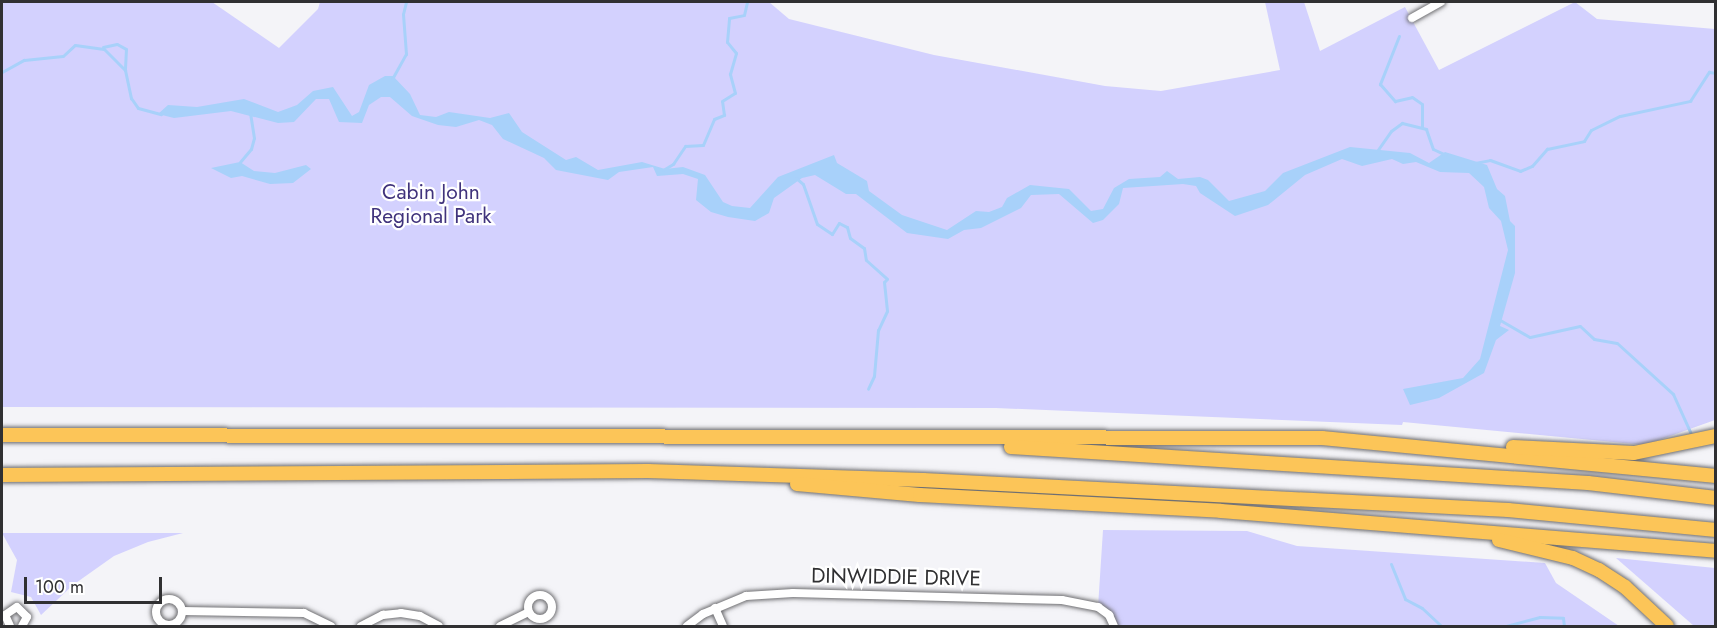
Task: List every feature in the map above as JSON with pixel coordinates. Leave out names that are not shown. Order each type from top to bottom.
[{"type":"highway","points":[[2,435],[872,439],[1322,438],[1716,476]]},
{"type":"highway","points":[[1458,450],[1490,445],[1634,453],[1716,436]]},
{"type":"highway","points":[[872,439],[1577,483],[1716,498]]},
{"type":"highway","points":[[2,475],[648,471],[923,480],[1508,510],[1716,530]]},
{"type":"highway","points":[[648,471],[920,495],[1221,511],[1716,551]]},
{"type":"highway","points":[[1456,530],[1545,550],[1590,566],[1625,587],[1667,627]]},
{"type":"street","points":[[1412,18],[1441,2]]},
{"type":"street","name":"DINWIDDIE DRIVE","points":[[687,627],[715,608],[746,596],[793,593],[1044,599],[1098,607],[1109,615],[1114,627]]},
{"type":"street","points":[[10,627],[5,615],[17,607],[27,617],[22,627]]},
{"type":"street","points":[[715,608],[723,627]]},
{"type":"street","points":[[182,611],[304,613],[331,627]]},
{"type":"street","points":[[500,627],[529,612]]},
{"type":"street","points":[[361,627],[383,615],[401,613],[420,616],[439,627]]},
{"type":"green space","name":"Cabin John Regional Park","points":[[2,2],[212,2],[279,48],[318,9],[320,2],[769,2],[789,19],[934,55],[1105,86],[1161,91],[1280,70],[1265,2],[1304,2],[1320,51],[1405,7],[1439,70],[1575,2],[1597,19],[1715,29],[1715,420],[1645,445],[1403,422],[1402,425],[996,408],[2,407]]},
{"type":"green space","points":[[1103,530],[1247,531],[1297,546],[1545,563],[1556,583],[1619,626],[1114,626],[1098,607]]},
{"type":"green space","points":[[2,533],[183,533],[148,542],[114,556],[73,585],[41,615],[31,597],[11,592],[17,560]]},
{"type":"green space","points":[[1616,558],[1715,568],[1715,626],[1694,626]]},
{"type":"shaded area","points":[[385,76],[393,76],[410,94],[420,115],[436,117],[449,112],[490,118],[509,113],[522,132],[566,160],[576,157],[598,170],[642,162],[665,169],[683,167],[705,175],[723,202],[732,206],[750,208],[778,177],[834,155],[837,163],[867,181],[869,191],[902,215],[947,230],[976,211],[989,212],[1002,207],[1007,198],[1030,185],[1069,189],[1091,211],[1103,209],[1114,188],[1129,179],[1160,177],[1167,171],[1178,179],[1200,177],[1208,180],[1229,201],[1265,191],[1283,173],[1350,147],[1410,153],[1429,163],[1445,152],[1487,165],[1497,189],[1505,196],[1510,221],[1515,226],[1515,273],[1500,326],[1509,330],[1496,340],[1484,373],[1439,398],[1410,405],[1403,389],[1463,378],[1480,359],[1508,250],[1501,221],[1489,208],[1484,187],[1469,173],[1440,172],[1416,162],[1403,164],[1392,159],[1362,166],[1342,159],[1305,175],[1268,205],[1235,216],[1200,193],[1196,186],[1183,184],[1123,188],[1119,204],[1103,220],[1093,223],[1059,194],[1031,195],[1021,208],[981,228],[964,230],[948,239],[907,233],[856,194],[846,194],[815,175],[802,178],[774,198],[769,213],[755,221],[728,217],[711,212],[696,200],[698,179],[683,174],[657,176],[653,167],[619,172],[608,180],[556,170],[544,158],[503,139],[492,125],[479,120],[456,127],[438,125],[412,116],[390,97],[381,97],[369,105],[362,123],[339,122],[329,99],[316,99],[294,122],[278,123],[231,111],[174,118],[158,114],[168,105],[197,107],[244,99],[278,112],[297,105],[313,91],[333,87],[352,116],[359,112],[369,85]]},
{"type":"shaded area","points":[[240,162],[254,171],[275,173],[306,165],[311,169],[293,183],[270,184],[242,176],[231,178],[211,168]]},
{"type":"waterway","points":[[392,79],[406,54],[403,14],[406,2]]},
{"type":"waterway","points":[[663,170],[673,164],[685,146],[703,145],[714,119],[724,115],[722,101],[735,93],[730,74],[736,53],[727,42],[729,18],[744,15],[747,2]]},
{"type":"waterway","points":[[1399,36],[1380,84],[1395,101],[1412,97],[1422,104],[1422,127]]},
{"type":"waterway","points":[[103,47],[117,44],[126,49],[125,70]]},
{"type":"waterway","points":[[2,72],[24,60],[63,56],[75,45],[104,49],[125,70],[131,98],[138,108],[161,114]]},
{"type":"waterway","points":[[1475,163],[1490,160],[1520,171],[1532,166],[1547,149],[1584,141],[1591,130],[1620,116],[1690,101],[1709,72],[1716,73]]},
{"type":"waterway","points":[[240,162],[251,149],[254,138],[250,112]]},
{"type":"waterway","points":[[1377,151],[1391,131],[1402,123],[1426,129],[1433,149],[1446,155]]},
{"type":"waterway","points":[[796,178],[803,184],[817,224],[832,234],[839,223],[847,227],[850,238],[864,248],[866,260],[887,279],[884,282],[887,311],[878,330],[874,376],[868,389]]},
{"type":"waterway","points":[[1500,320],[1530,337],[1580,326],[1594,339],[1617,343],[1673,394],[1692,436]]},
{"type":"waterway","points":[[1391,564],[1405,599],[1422,608],[1441,626]]},
{"type":"waterway","points":[[1506,626],[1540,617],[1563,618],[1564,626]]}]
